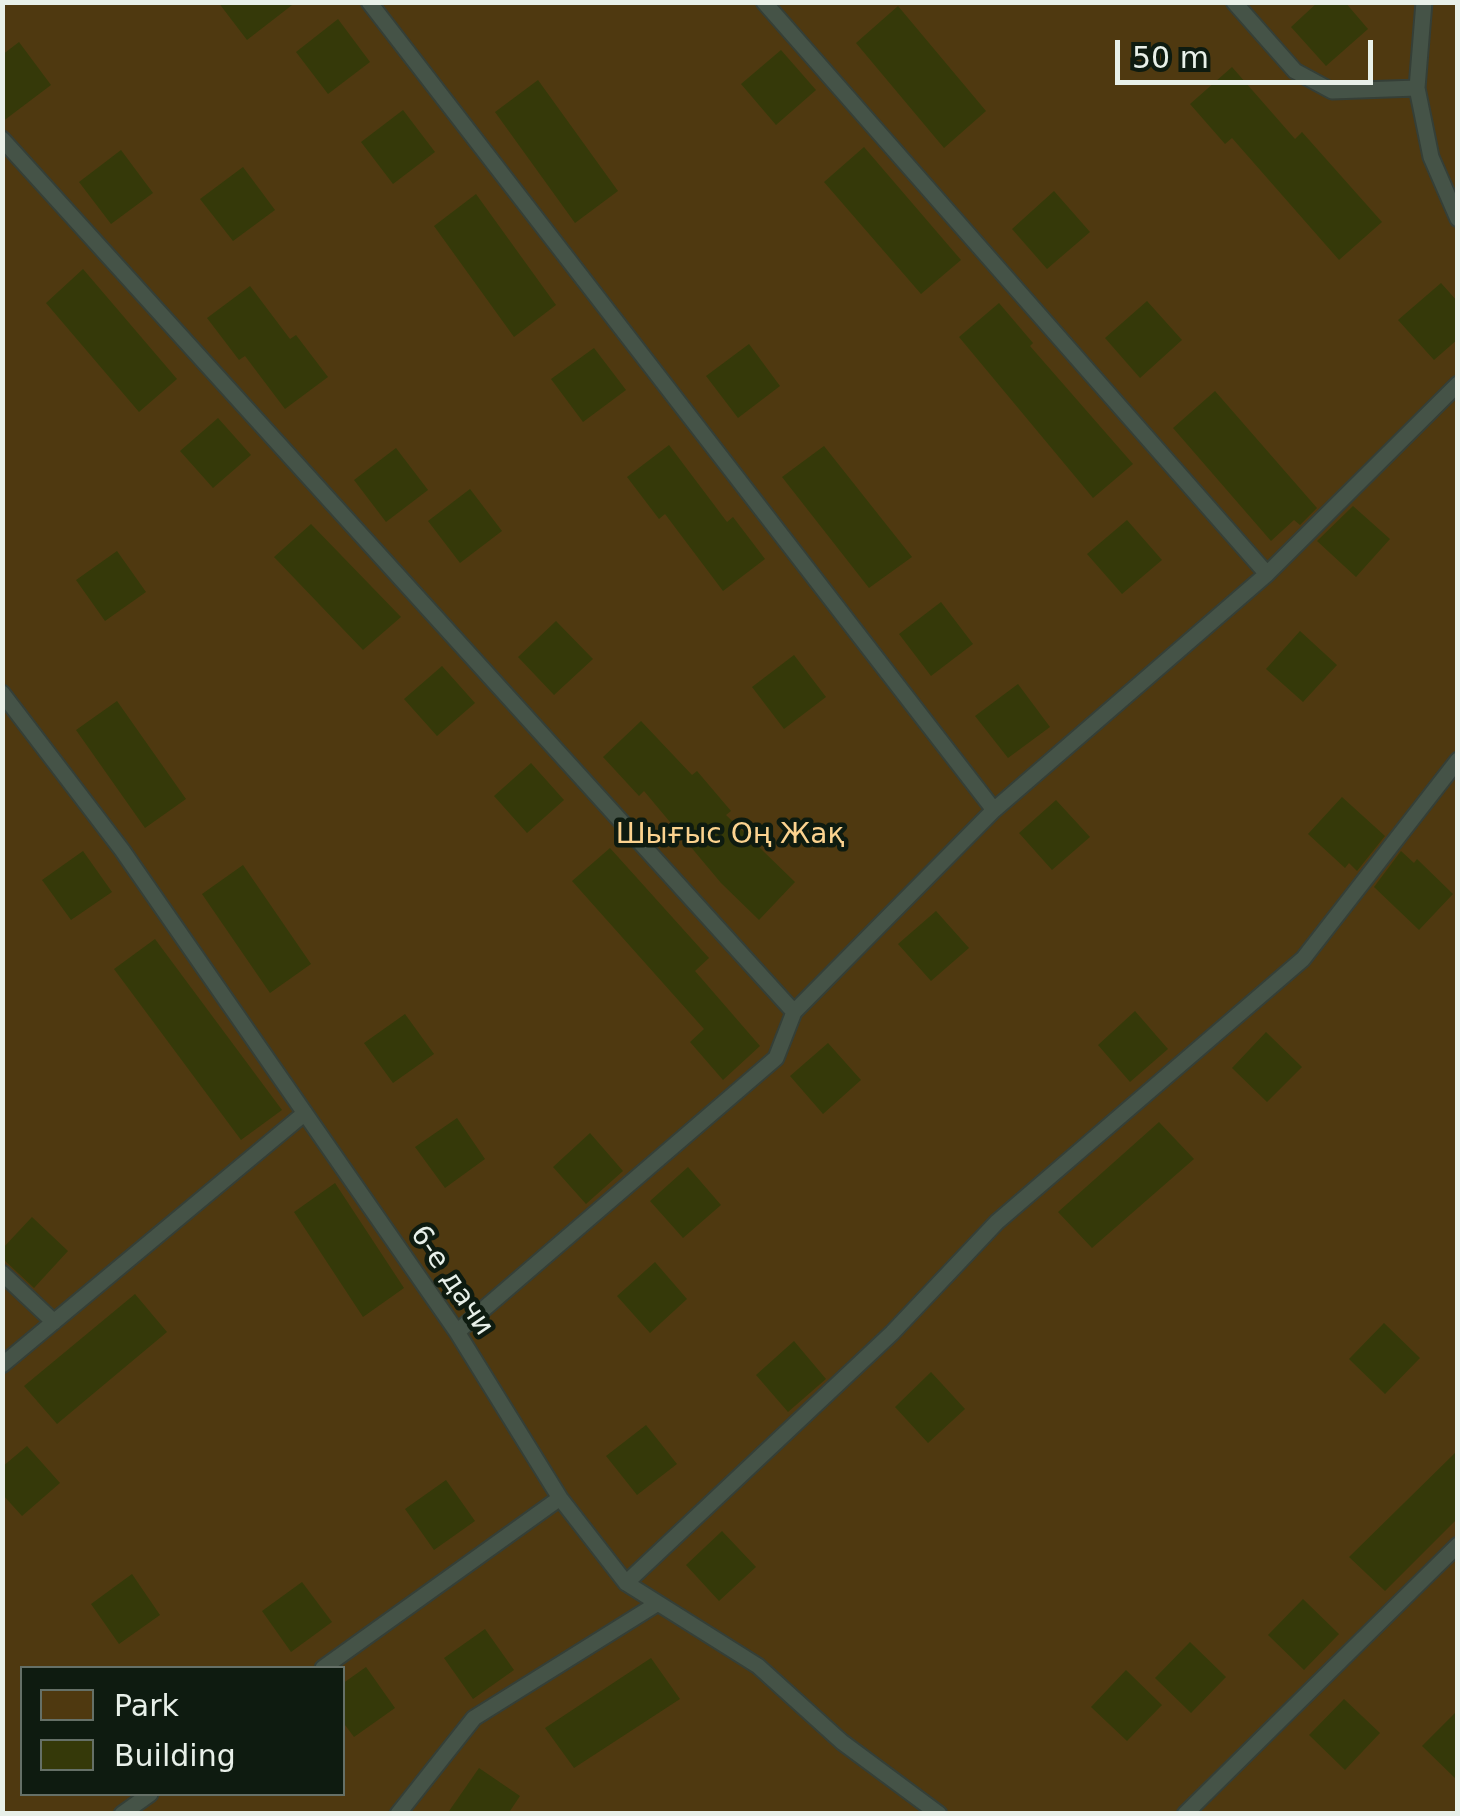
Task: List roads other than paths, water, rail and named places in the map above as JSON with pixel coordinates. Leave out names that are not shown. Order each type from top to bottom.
[{"type":"lane","points":[[369,2],[994,810]]},
{"type":"lane","points":[[764,2],[1267,574]]},
{"type":"lane","points":[[1234,2],[1295,71],[1332,91],[1417,88]]},
{"type":"lane","points":[[1424,2],[1417,88],[1432,156],[1458,219]]},
{"type":"lane","points":[[2,139],[794,1012]]},
{"type":"lane","points":[[457,1332],[776,1058],[794,1012],[994,810],[1267,574],[1458,384]]},
{"type":"lane","name":"6-е дачи","points":[[2,693],[122,850],[457,1332],[560,1498],[626,1583],[655,1605],[758,1666],[842,1742],[939,1814]]},
{"type":"lane","points":[[626,1583],[892,1333],[997,1222],[1303,959],[1458,760]]},
{"type":"lane","points":[[2,1366],[304,1114]]},
{"type":"lane","points":[[2,1273],[54,1322]]},
{"type":"lane","points":[[326,1666],[560,1498]]},
{"type":"lane","points":[[1185,1814],[1458,1545]]},
{"type":"lane","points":[[398,1814],[474,1718],[655,1605]]},
{"type":"lane","points":[[122,1814],[147,1796]]},
{"type":"park label","name":"Шығыс Оң Жақ","points":[[730,836]]}]
